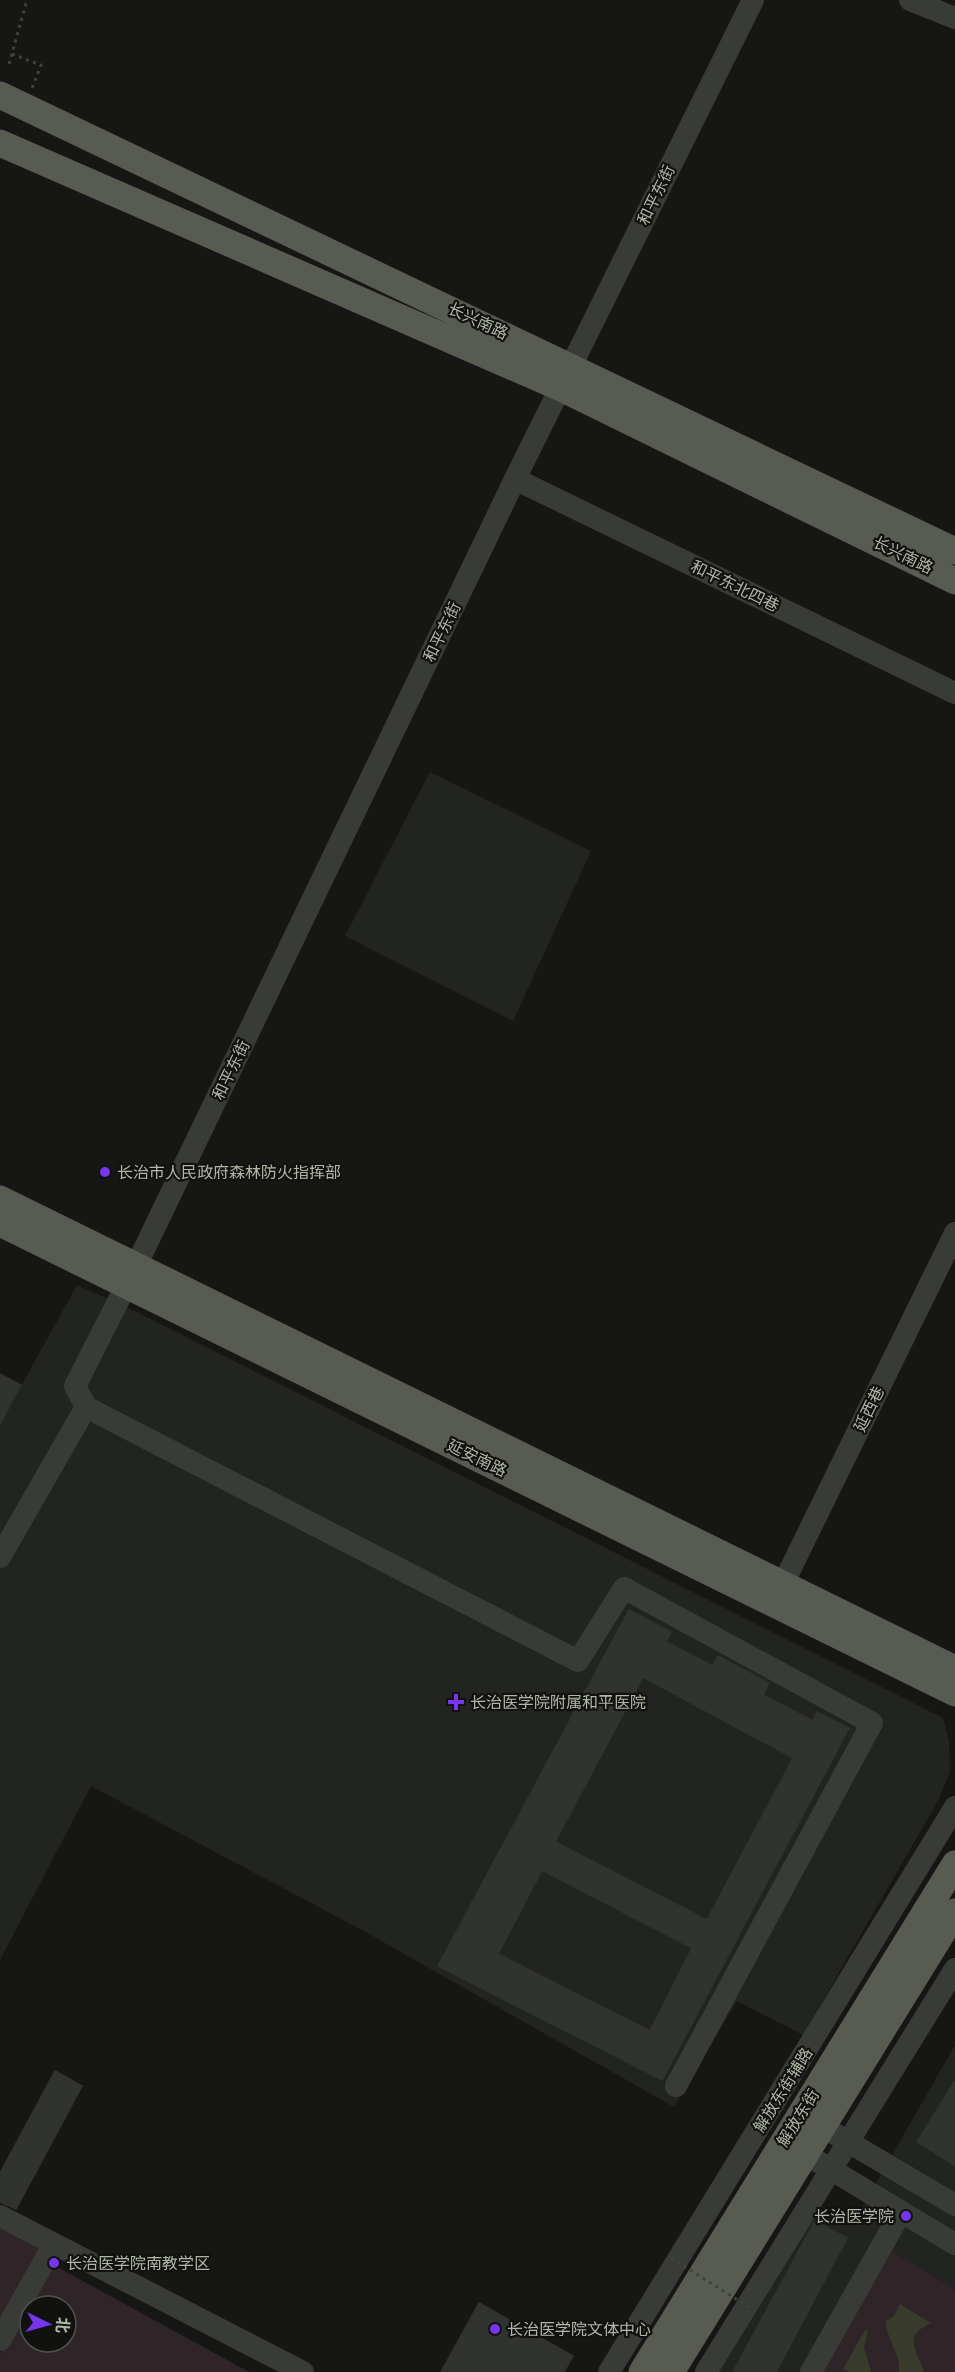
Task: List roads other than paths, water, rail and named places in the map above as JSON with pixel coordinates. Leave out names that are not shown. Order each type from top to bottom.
[{"type":"main road","name":"长兴南路","points":[[14,101],[566,377],[955,581]]},
{"type":"main road","name":"长兴南路","points":[[1,143],[566,377],[955,551]]},
{"type":"main road","name":"延安南路","points":[[0,1199],[130,1276],[955,1693]]},
{"type":"main road","name":"延安南路","points":[[0,1223],[130,1276],[783,1584],[955,1669]]},
{"type":"main road","name":"解放东街","points":[[642,2372],[955,1864]]},
{"type":"main road","name":"解放东街","points":[[671,2372],[955,1912]]},
{"type":"street","name":"和平东街","points":[[86,1407],[75,1386],[515,479],[753,0]]},
{"type":"street","points":[[910,0],[955,18]]},
{"type":"street","name":"和平东北四巷","points":[[515,479],[955,693]]},
{"type":"street","name":"延西巷","points":[[783,1584],[955,1233]]},
{"type":"street","points":[[0,1557],[86,1407],[578,1660],[624,1588],[872,1723],[676,2086]]},
{"type":"street","name":"解放东街辅路","points":[[609,2372],[955,1807]]},
{"type":"street","points":[[706,2372],[955,1969]]},
{"type":"street","points":[[822,2127],[955,2205]]},
{"type":"street","points":[[805,2154],[955,2244]]},
{"type":"street","points":[[811,2372],[901,2212]]},
{"type":"street","points":[[0,2216],[303,2372]]},
{"type":"street","points":[[0,2340],[54,2244]]},
{"type":"place","name":"长治市人民政府森林防火指挥部","points":[[105,1172]]},
{"type":"place","name":"长治医学院附属和平医院","points":[[456,1702]]},
{"type":"place","name":"长治医学院","points":[[906,2216]]},
{"type":"place","name":"长治医学院南教学区","points":[[54,2263]]},
{"type":"place","name":"长治医学院文体中心","points":[[495,2329]]}]
